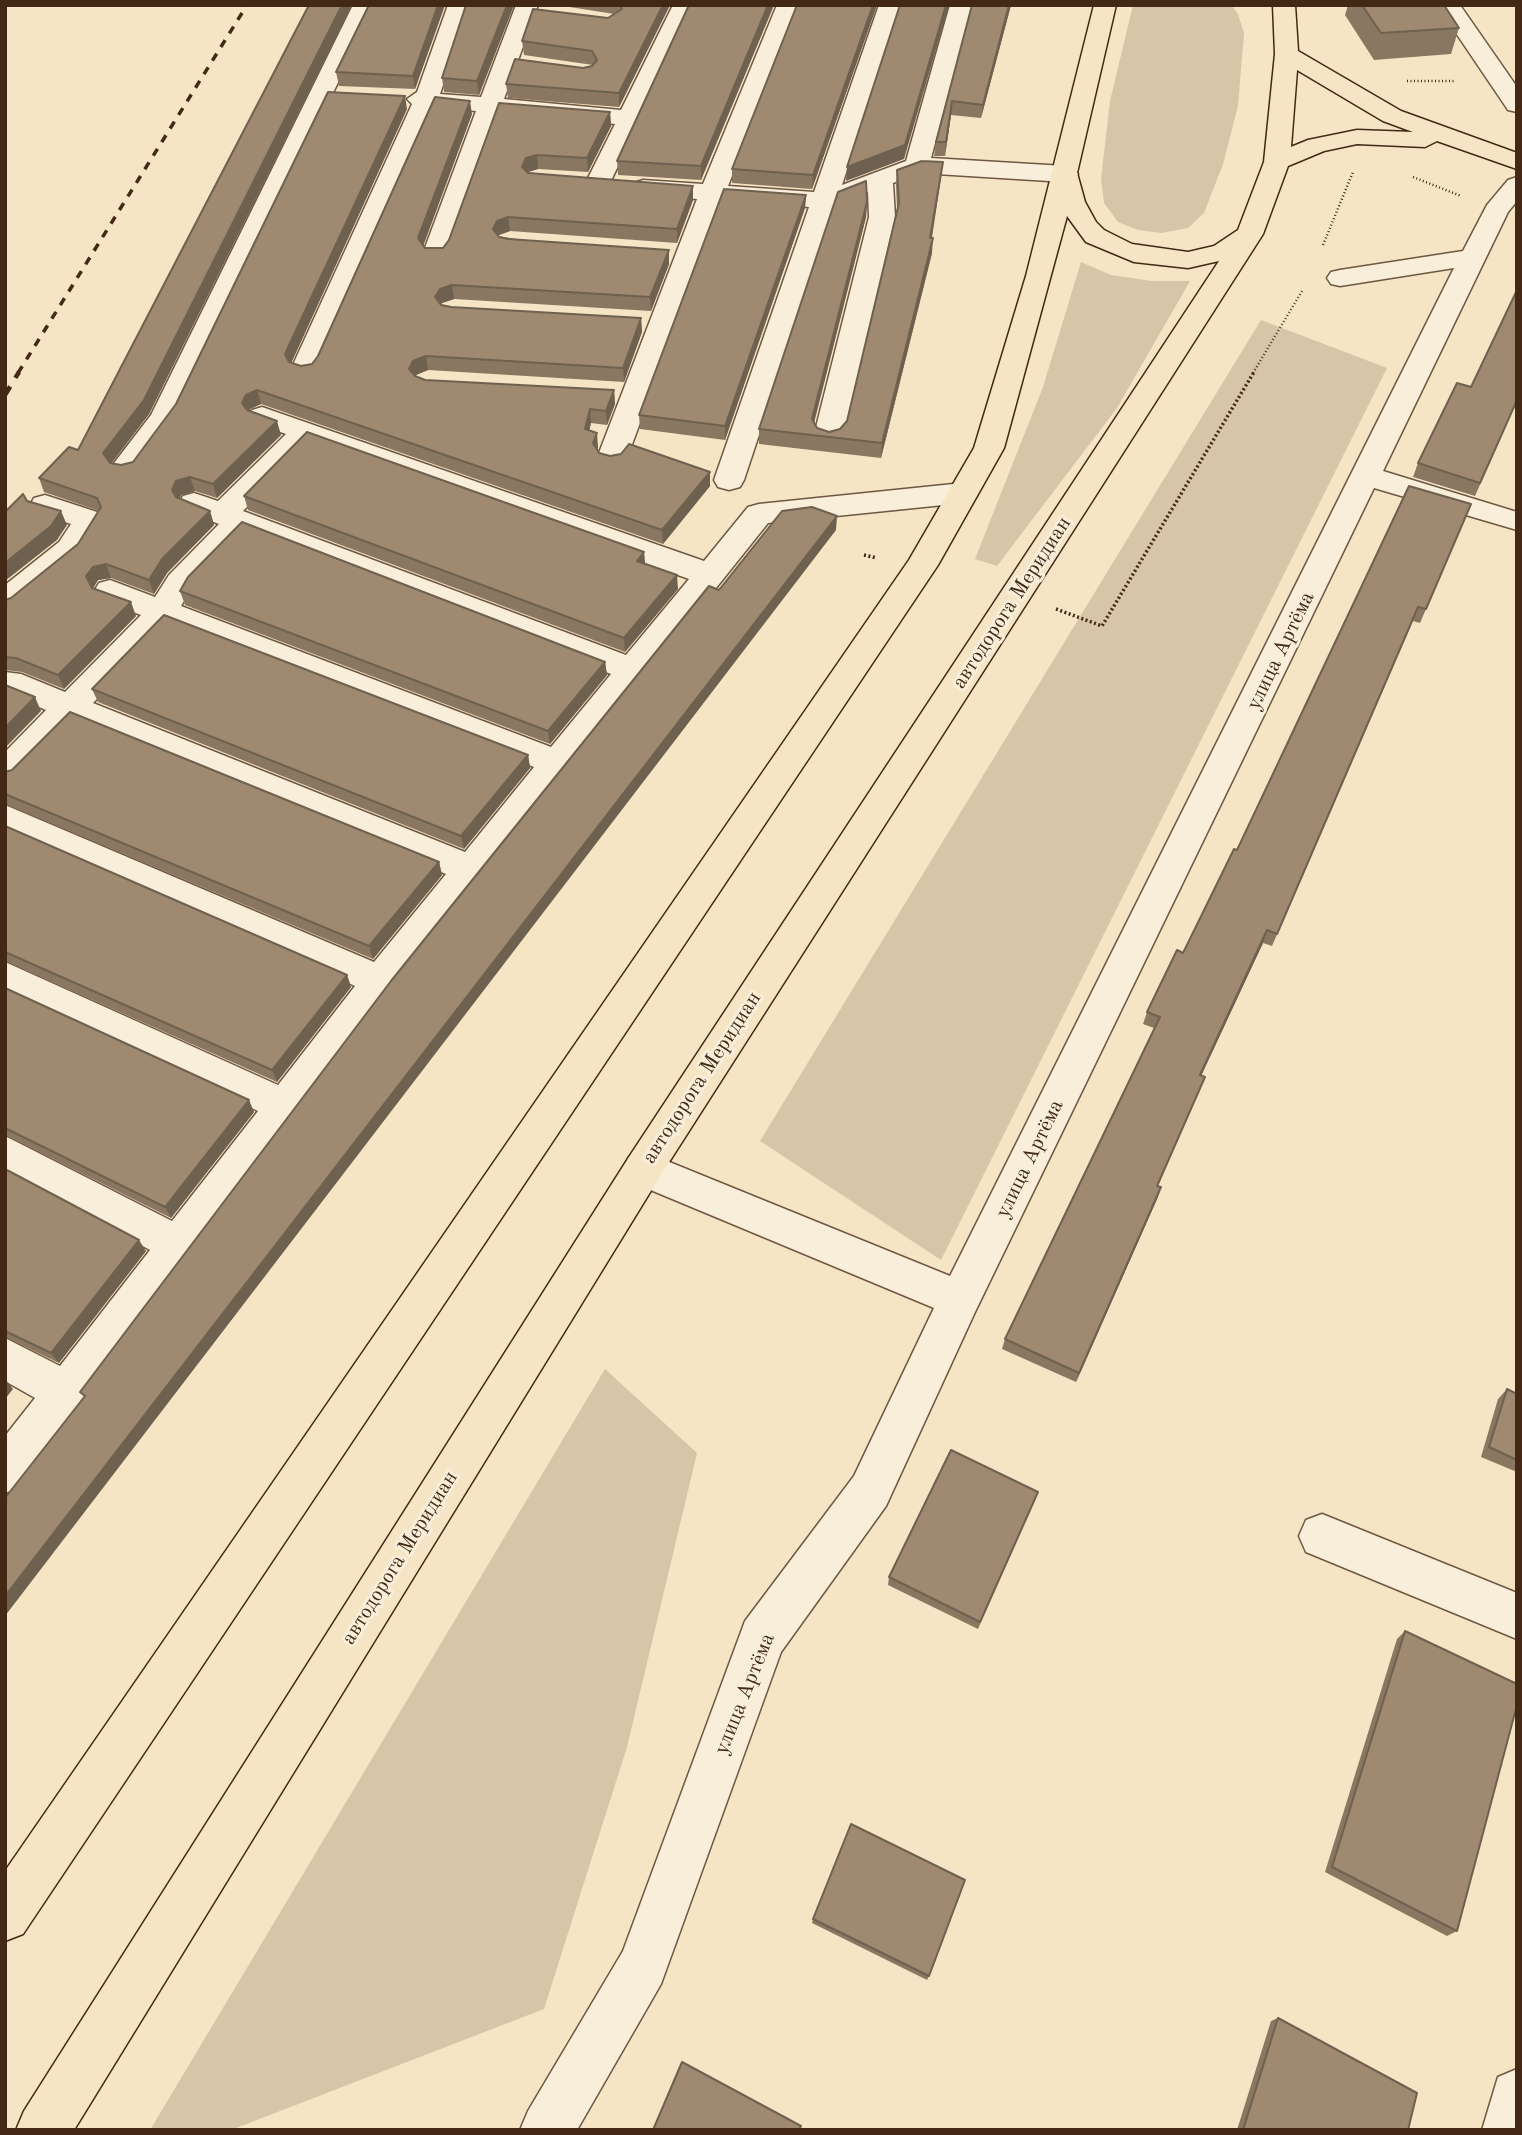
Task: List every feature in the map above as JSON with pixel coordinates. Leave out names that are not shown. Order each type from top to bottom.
[{"type":"main road","points":[[5,1916],[922,565],[989,448],[1065,174],[1105,5]]},
{"type":"main road","points":[[1268,5],[1287,29]]},
{"type":"main road","name":"автодорога Меридиан","points":[[43,2130],[643,1169],[1250,234],[1277,162],[1287,54],[1284,5]]},
{"type":"main road","points":[[1287,54],[1392,116],[1464,145],[1517,162]]},
{"type":"main road","points":[[1277,162],[1317,145],[1357,137],[1402,138],[1464,145]]},
{"type":"main road","points":[[1065,174],[1072,202],[1085,226],[1095,236],[1123,250],[1143,256],[1188,260],[1223,252],[1250,234]]},
{"type":"street","points":[[126,467],[164,417],[334,95],[364,5]]},
{"type":"street","points":[[305,369],[426,100],[459,5]]},
{"type":"street","points":[[684,5],[629,118],[586,183],[825,200],[917,165],[1065,174]]},
{"type":"street","points":[[612,458],[622,393],[663,323],[788,5]]},
{"type":"street","points":[[729,480],[890,5]]},
{"type":"street","points":[[917,165],[961,5]]},
{"type":"street","points":[[1448,5],[1517,105]]},
{"type":"street","points":[[436,253],[507,61],[533,11]]},
{"type":"street","points":[[507,61],[533,65]]},
{"type":"street","points":[[400,99],[629,118]]},
{"type":"street","points":[[829,435],[883,217],[880,179]]},
{"type":"street","name":"улица Артёма","points":[[547,2130],[643,1966],[762,1638],[870,1491],[960,1299],[1474,257],[1507,197]]},
{"type":"street","points":[[661,253],[688,255]]},
{"type":"street","points":[[1340,278],[1474,257]]},
{"type":"street","points":[[635,322],[663,323]]},
{"type":"street","points":[[262,416],[710,575]]},
{"type":"street","points":[[5,774],[162,612],[180,582],[306,431]]},
{"type":"street","points":[[1367,476],[1513,521]]},
{"type":"street","points":[[5,1472],[380,981],[759,514],[963,493]]},
{"type":"street","points":[[194,503],[633,670]]},
{"type":"street","points":[[5,602],[70,549],[89,520],[45,505]]},
{"type":"street","points":[[110,591],[557,764]]},
{"type":"street","points":[[9,682],[471,869]]},
{"type":"street","points":[[5,818],[380,981]]},
{"type":"street","points":[[5,978],[285,1106]]},
{"type":"street","points":[[5,1153],[179,1245]]},
{"type":"street","points":[[643,1169],[960,1299]]},
{"type":"street","points":[[5,1358],[66,1393]]},
{"type":"street","points":[[1322,1536],[1517,1616]]},
{"type":"street","points":[[1509,2130],[1517,2096]]},
{"type":"path","points":[[1406,81],[1501,82]]},
{"type":"path","points":[[1322,246],[1354,169]]},
{"type":"path","points":[[1409,176],[1507,197]]},
{"type":"path","points":[[1044,604],[1102,626],[1306,285]]},
{"type":"shaded area","points":[[1133,5],[1231,5],[1238,14],[1244,33],[1238,106],[1223,164],[1204,213],[1188,228],[1161,233],[1138,230],[1118,222],[1104,203],[1101,179],[1110,101]]},
{"type":"shaded area","points":[[1081,262],[1111,275],[1152,281],[1190,281],[1117,408],[997,566],[975,559],[1043,387]]},
{"type":"shaded area","points":[[1261,320],[1387,368],[941,1260],[760,1141]]},
{"type":"shaded area","points":[[605,1369],[697,1453],[627,1747],[544,2009],[231,2130],[150,2130]]},
{"type":"building","points":[[309,5],[342,5],[144,400],[103,453],[110,463],[121,465],[133,462],[176,404],[328,92],[405,96],[285,354],[289,362],[301,366],[312,364],[318,356],[435,97],[470,101],[418,238],[425,248],[443,248],[449,240],[499,103],[610,112],[587,158],[537,155],[526,158],[522,167],[528,173],[693,186],[677,229],[508,217],[497,221],[493,229],[499,237],[508,239],[669,250],[650,297],[452,285],[440,289],[435,297],[441,305],[451,307],[641,318],[623,368],[426,356],[413,361],[409,369],[415,376],[425,380],[614,390],[606,411],[590,409],[585,429],[597,433],[593,443],[599,453],[610,456],[621,454],[629,444],[710,472],[662,530],[257,390],[246,395],[242,403],[247,410],[277,421],[213,484],[190,477],[176,481],[172,490],[176,497],[210,511],[162,559],[149,580],[106,564],[93,567],[86,576],[92,588],[131,602],[58,675],[16,658],[5,657],[5,600],[78,544],[101,507],[97,498],[39,478],[69,447],[78,450]]},
{"type":"building","points":[[369,5],[438,5],[413,76],[336,72]]},
{"type":"building","points":[[466,5],[507,5],[477,81],[442,78]]},
{"type":"building","points":[[619,5],[663,5],[619,93],[506,84],[515,59],[583,68],[592,66],[597,60],[592,51],[522,41],[533,9],[608,18],[622,9]]},
{"type":"building","points":[[689,5],[768,5],[701,166],[617,161]]},
{"type":"building","points":[[797,5],[873,5],[813,175],[732,169]]},
{"type":"building","points":[[900,5],[946,5],[905,145],[847,167]]},
{"type":"building","points":[[972,5],[1009,5],[983,105],[952,101],[946,142],[936,142]]},
{"type":"building","points":[[1362,5],[1444,5],[1459,28],[1381,33]]},
{"type":"building","points":[[922,161],[943,162],[930,238],[933,238],[882,443],[759,429],[838,192],[866,181],[867,202],[812,419],[817,428],[829,432],[840,429],[847,421],[899,203],[897,170]]},
{"type":"building","points":[[724,189],[806,195],[725,426],[639,415]]},
{"type":"building","points":[[1517,290],[1517,400],[1480,483],[1418,463],[1457,383],[1471,387]]},
{"type":"building","points":[[307,432],[644,552],[637,561],[677,575],[624,638],[244,496]]},
{"type":"building","points":[[1409,486],[1471,504],[1426,609],[1418,607],[1277,934],[1267,930],[1200,1075],[1205,1077],[1157,1186],[1161,1187],[1079,1373],[1005,1339],[1160,1017],[1147,1012],[1177,950],[1183,953],[1234,849],[1237,850]]},
{"type":"building","points":[[23,494],[27,501],[61,511],[51,526],[5,563],[5,512]]},
{"type":"building","points":[[812,507],[837,516],[5,1596],[5,1498],[85,1396],[80,1392],[391,981],[709,586],[719,590],[782,511]]},
{"type":"building","points":[[242,522],[605,662],[548,731],[180,591],[188,577]]},
{"type":"building","points":[[164,615],[528,755],[461,836],[92,689]]},
{"type":"building","points":[[5,685],[35,697],[5,728]]},
{"type":"building","points":[[70,712],[439,862],[369,946],[5,794],[5,772],[12,770]]},
{"type":"building","points":[[5,826],[347,975],[272,1070],[5,952]]},
{"type":"building","points":[[5,988],[249,1100],[165,1207],[5,1128]]},
{"type":"building","points":[[5,1169],[139,1240],[51,1353],[5,1331]]},
{"type":"building","points":[[1507,1389],[1517,1394],[1517,1460],[1489,1447]]},
{"type":"building","points":[[951,1450],[1038,1492],[980,1622],[889,1577]]},
{"type":"building","points":[[1405,1631],[1517,1684],[1517,1705],[1457,1931],[1332,1867]]},
{"type":"building","points":[[851,1824],[965,1880],[929,1976],[813,1919]]},
{"type":"building","points":[[1278,2018],[1417,2093],[1408,2130],[1243,2130]]},
{"type":"building","points":[[682,2062],[801,2126],[799,2130],[653,2130]]},
{"type":"railway","points":[[18,373],[247,5]]},
{"type":"railway","points":[[5,395],[19,372]]}]
